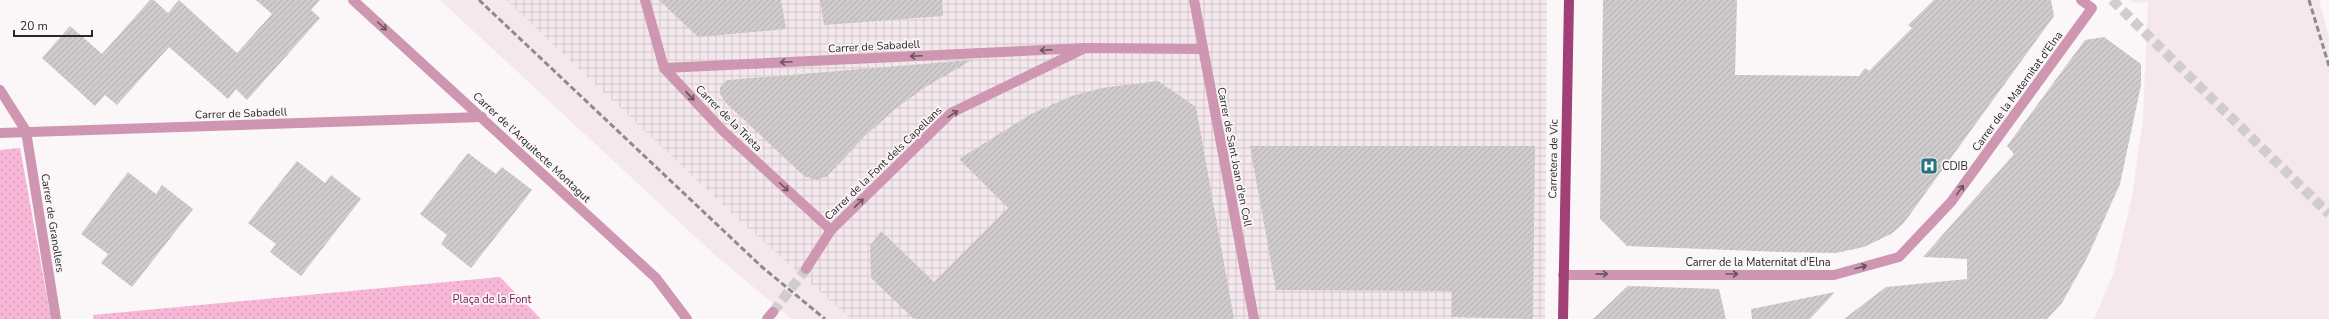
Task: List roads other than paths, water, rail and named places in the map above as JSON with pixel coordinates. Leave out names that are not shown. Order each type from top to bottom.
[{"type":"main road","name":"Carretera de Vic","points":[[1562,319],[1569,0]]},
{"type":"street","name":"Carrer de l'Arquitecte Montagut","points":[[353,0],[656,278],[687,319]]},
{"type":"street","name":"Carrer de la Trieta","points":[[645,0],[664,68],[722,130],[831,230]]},
{"type":"street","name":"Carrer de Sant Joan d'en Coll","points":[[1194,0],[1254,319]]},
{"type":"street","name":"Carrer de la Maternitat d'Elna","points":[[1563,275],[1834,274],[1898,257],[1951,202],[2092,8],[2081,0]]},
{"type":"street","name":"Carrer de Sabadell","points":[[664,68],[1085,48]]},
{"type":"street","name":"Carrer de la Font dels Capellans","points":[[806,269],[831,230],[951,113],[1085,48],[1202,49]]},
{"type":"street","points":[[0,90],[26,131]]},
{"type":"street","name":"Carrer de Sabadell","points":[[0,133],[482,117]]},
{"type":"street","name":"Carrer de Granollers","points":[[26,131],[56,319]]},
{"type":"tunnel","points":[[2112,0],[2329,214]]},
{"type":"tunnel","points":[[773,312],[806,269]]},
{"type":"railway","points":[[479,0],[762,267],[825,319]]},
{"type":"railway","points":[[2309,0],[2329,66]]},
{"type":"place","name":"CDIB","points":[[1929,166]]},
{"type":"park label","name":"Plaça de la Font","points":[[492,299]]}]
